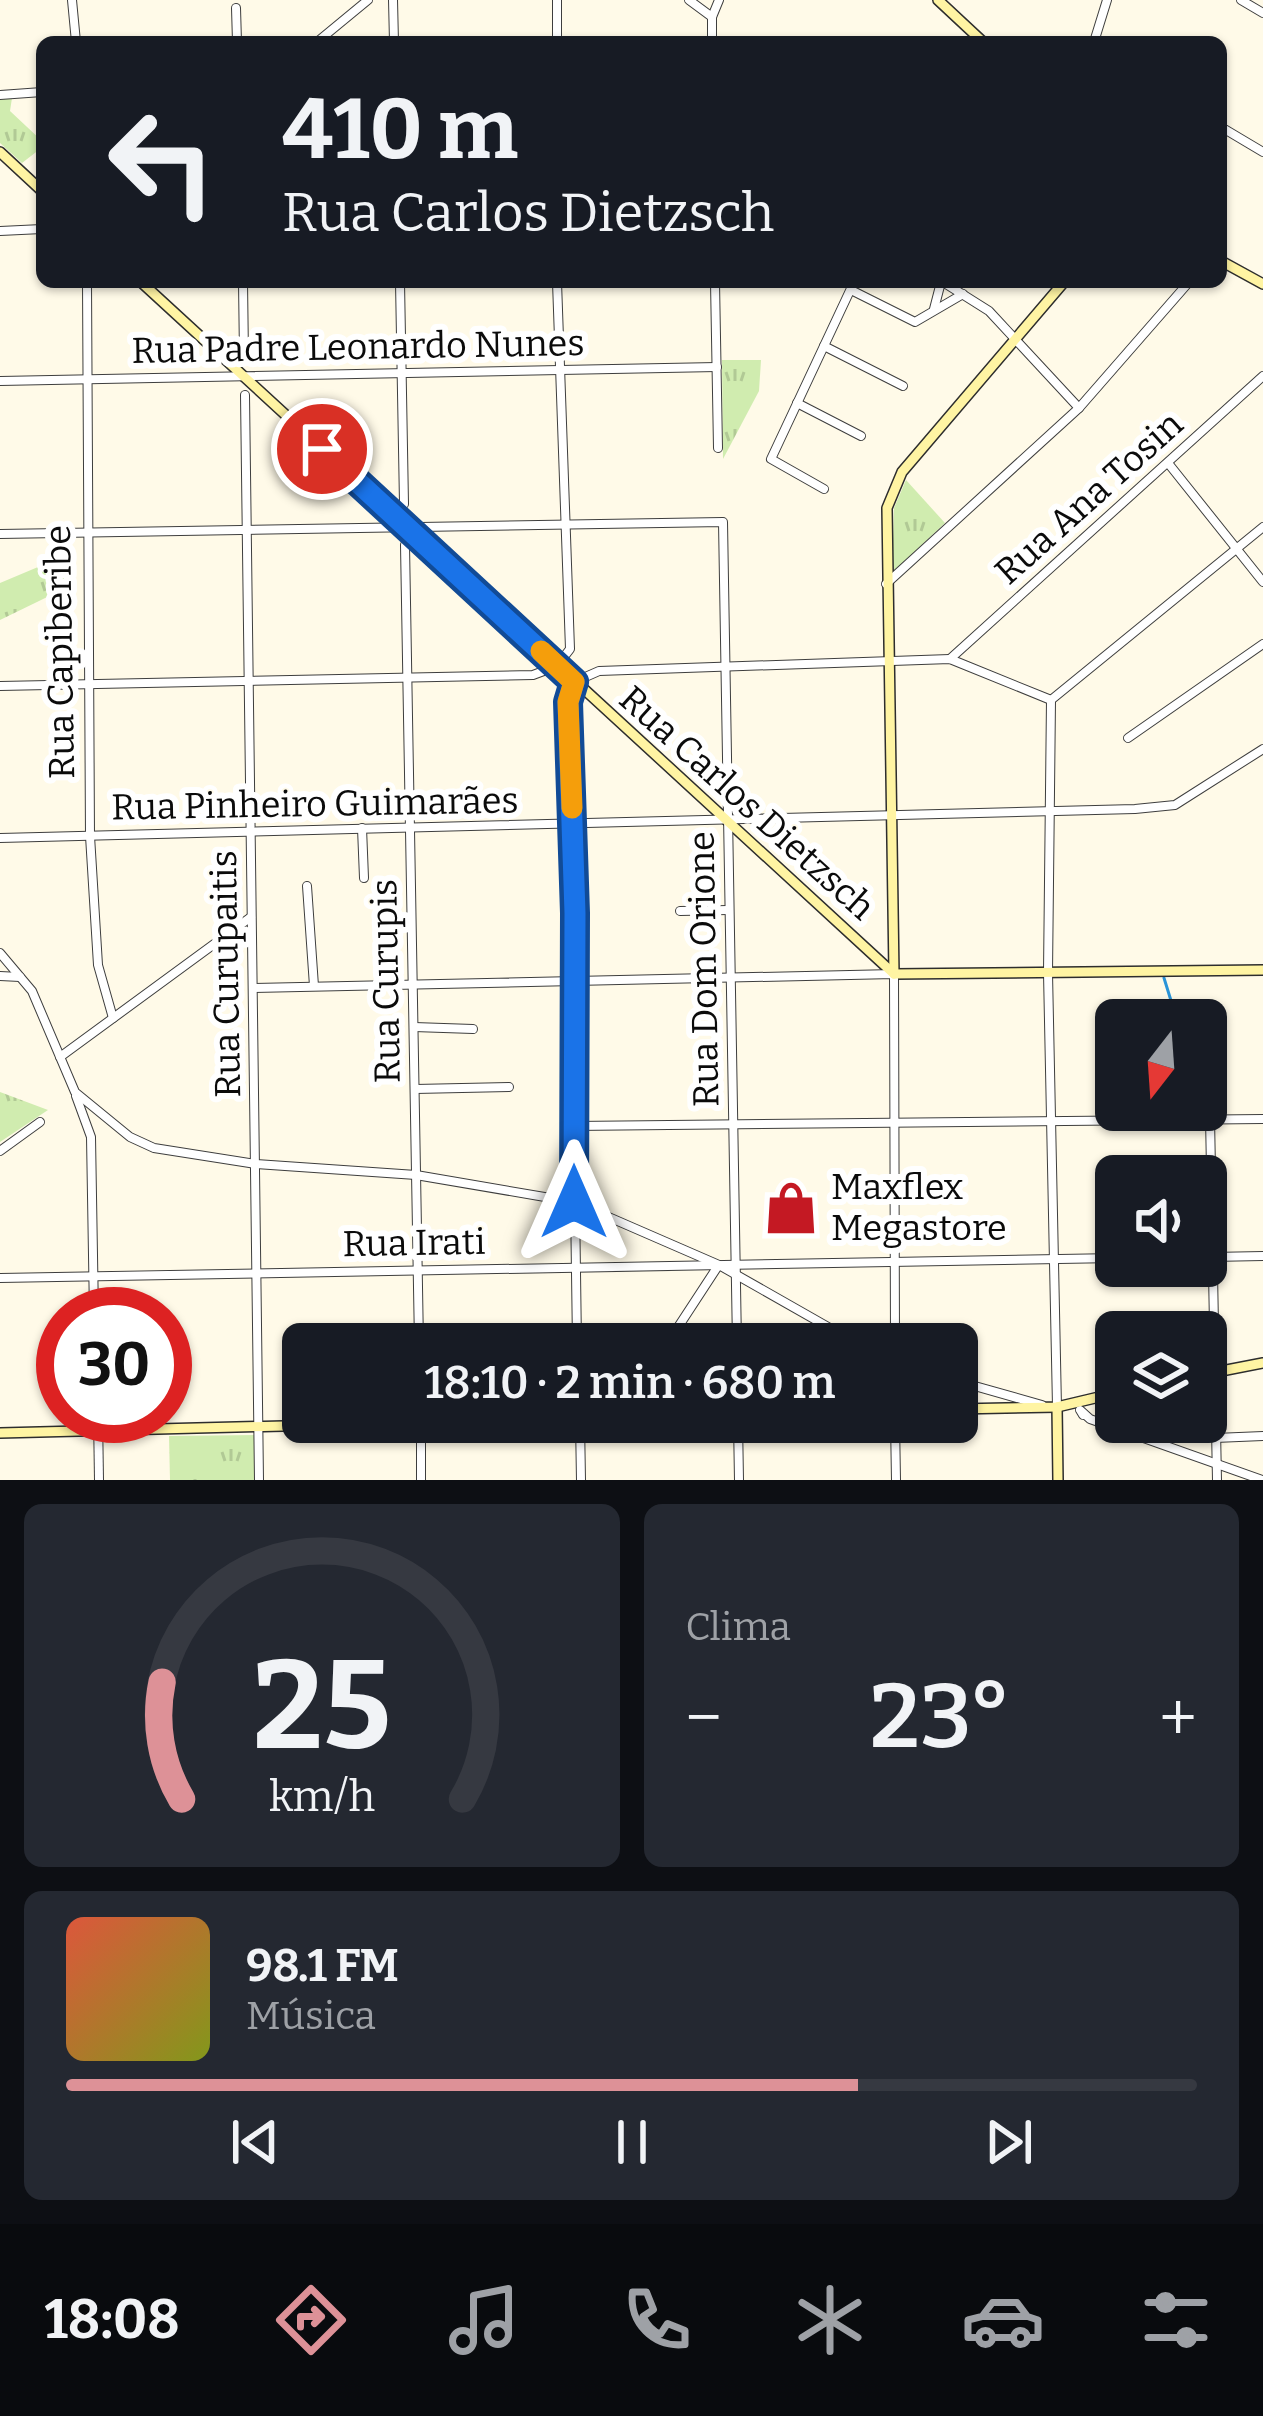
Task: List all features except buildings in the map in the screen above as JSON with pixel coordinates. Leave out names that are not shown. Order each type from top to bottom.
[{"type":"street","points":[[72,0],[75,36]]},
{"type":"street","points":[[324,36],[368,0]]},
{"type":"street","points":[[393,0],[394,36]]},
{"type":"street","points":[[556,36],[557,0]]},
{"type":"street","points":[[688,0],[712,17]]},
{"type":"street","points":[[712,36],[712,17],[719,0]]},
{"type":"street","points":[[938,0],[976,36]]},
{"type":"street","points":[[1096,36],[1107,0]]},
{"type":"street","points":[[1241,0],[1263,13]]},
{"type":"street","points":[[236,8],[237,36]]},
{"type":"street","points":[[0,95],[36,92]]},
{"type":"street","points":[[1227,131],[1263,152]]},
{"type":"street","points":[[0,152],[36,185]]},
{"type":"street","points":[[0,231],[36,229]]},
{"type":"street","points":[[1227,264],[1263,284]]},
{"type":"street","name":"Rua Capiberibe","points":[[87,288],[90,836],[98,965],[113,1018]]},
{"type":"street","name":"Rua Carlos Dietzsch","points":[[147,288],[894,974]]},
{"type":"street","points":[[243,288],[244,356]]},
{"type":"street","points":[[400,288],[404,504]]},
{"type":"street","points":[[0,686],[532,675],[557,666],[569,649],[557,288]]},
{"type":"street","points":[[716,288],[718,448]]},
{"type":"street","points":[[824,489],[771,459],[852,288]]},
{"type":"street","points":[[856,288],[915,322],[963,293]]},
{"type":"street","points":[[934,310],[940,288]]},
{"type":"street","points":[[953,288],[1014,339],[1078,408]]},
{"type":"street","points":[[895,1323],[887,508],[893,486],[1059,288]]},
{"type":"street","points":[[885,585],[1078,408],[1184,288]]},
{"type":"street","points":[[824,346],[903,386]]},
{"type":"street","name":"Rua Padre Leonardo Nunes","points":[[0,381],[717,367]]},
{"type":"street","name":"Rua Ana Tosin","points":[[950,659],[1263,376]]},
{"type":"street","name":"Rua Curupaitis","points":[[245,395],[260,1480]]},
{"type":"street","points":[[797,404],[861,436]]},
{"type":"street","points":[[1168,463],[1263,582]]},
{"type":"street","name":"Rua Dom Orione","points":[[562,523],[723,522],[736,1323]]},
{"type":"street","points":[[0,534],[562,523]]},
{"type":"street","points":[[1058,1480],[1048,973],[1051,700],[1263,527]]},
{"type":"street","name":"Rua Curupis","points":[[405,545],[419,1323]]},
{"type":"street","points":[[1128,738],[1263,644]]},
{"type":"street","points":[[576,1323],[568,702],[574,682],[599,671],[950,659],[1051,700]]},
{"type":"street","name":"Rua Pinheiro Guimarães","points":[[0,838],[410,826],[728,824],[1175,805],[1263,749]]},
{"type":"street","points":[[362,828],[364,878]]},
{"type":"street","points":[[307,886],[314,986]]},
{"type":"street","points":[[680,911],[728,910]]},
{"type":"street","points":[[60,1057],[252,916]]},
{"type":"street","points":[[0,953],[32,991],[91,1137],[93,1287]]},
{"type":"street","points":[[253,988],[1263,970]]},
{"type":"street","points":[[0,976],[20,977]]},
{"type":"street","points":[[414,1027],[473,1029]]},
{"type":"street","points":[[415,1089],[508,1087]]},
{"type":"street","points":[[75,1092],[130,1137],[154,1148],[256,1163],[416,1175],[574,1202],[719,1265],[681,1323]]},
{"type":"street","points":[[1227,1118],[1263,1118]]},
{"type":"street","points":[[574,1126],[1095,1119]]},
{"type":"street","points":[[0,1151],[40,1122]]},
{"type":"street","points":[[1227,1257],[1263,1256]]},
{"type":"street","name":"Rua Irati","points":[[0,1278],[719,1265],[735,1270],[1095,1258]]},
{"type":"street","points":[[735,1270],[824,1323]]},
{"type":"street","points":[[1227,1370],[1263,1363]]},
{"type":"street","points":[[978,1387],[1054,1407]]},
{"type":"street","points":[[978,1409],[1054,1407],[1095,1398]]},
{"type":"street","points":[[1084,1415],[1262,1480]]},
{"type":"street","points":[[192,1428],[282,1425]]},
{"type":"street","points":[[0,1433],[36,1432]]},
{"type":"street","points":[[1227,1438],[1263,1436]]},
{"type":"street","points":[[99,1443],[100,1480]]},
{"type":"street","points":[[421,1443],[421,1480]]},
{"type":"street","points":[[580,1443],[581,1480]]},
{"type":"street","points":[[738,1443],[739,1480]]},
{"type":"street","points":[[895,1443],[896,1480]]},
{"type":"street","points":[[1216,1443],[1217,1480]]},
{"type":"green space","points":[[12,98],[10,111],[36,135],[36,152],[22,163],[0,143],[0,99]]},
{"type":"green space","points":[[722,360],[761,360],[759,391],[723,459]]},
{"type":"green space","points":[[906,480],[945,523],[892,573],[894,508]]},
{"type":"green space","points":[[76,551],[76,583],[0,620],[0,583]]},
{"type":"green space","points":[[0,1092],[48,1110],[0,1142]]},
{"type":"green space","points":[[255,1435],[255,1480],[170,1480],[169,1443],[192,1443],[192,1436]]},
{"type":"waterway","points":[[1164,978],[1170,999]]},
{"type":"slow traffic","points":[[541,651],[574,682],[568,702],[572,808]]},
{"type":"place","name":"Maxflex Megastore","points":[[791,1208]]},
{"type":"route","points":[[322,449],[574,682],[568,702],[575,913],[574,1202]]}]
